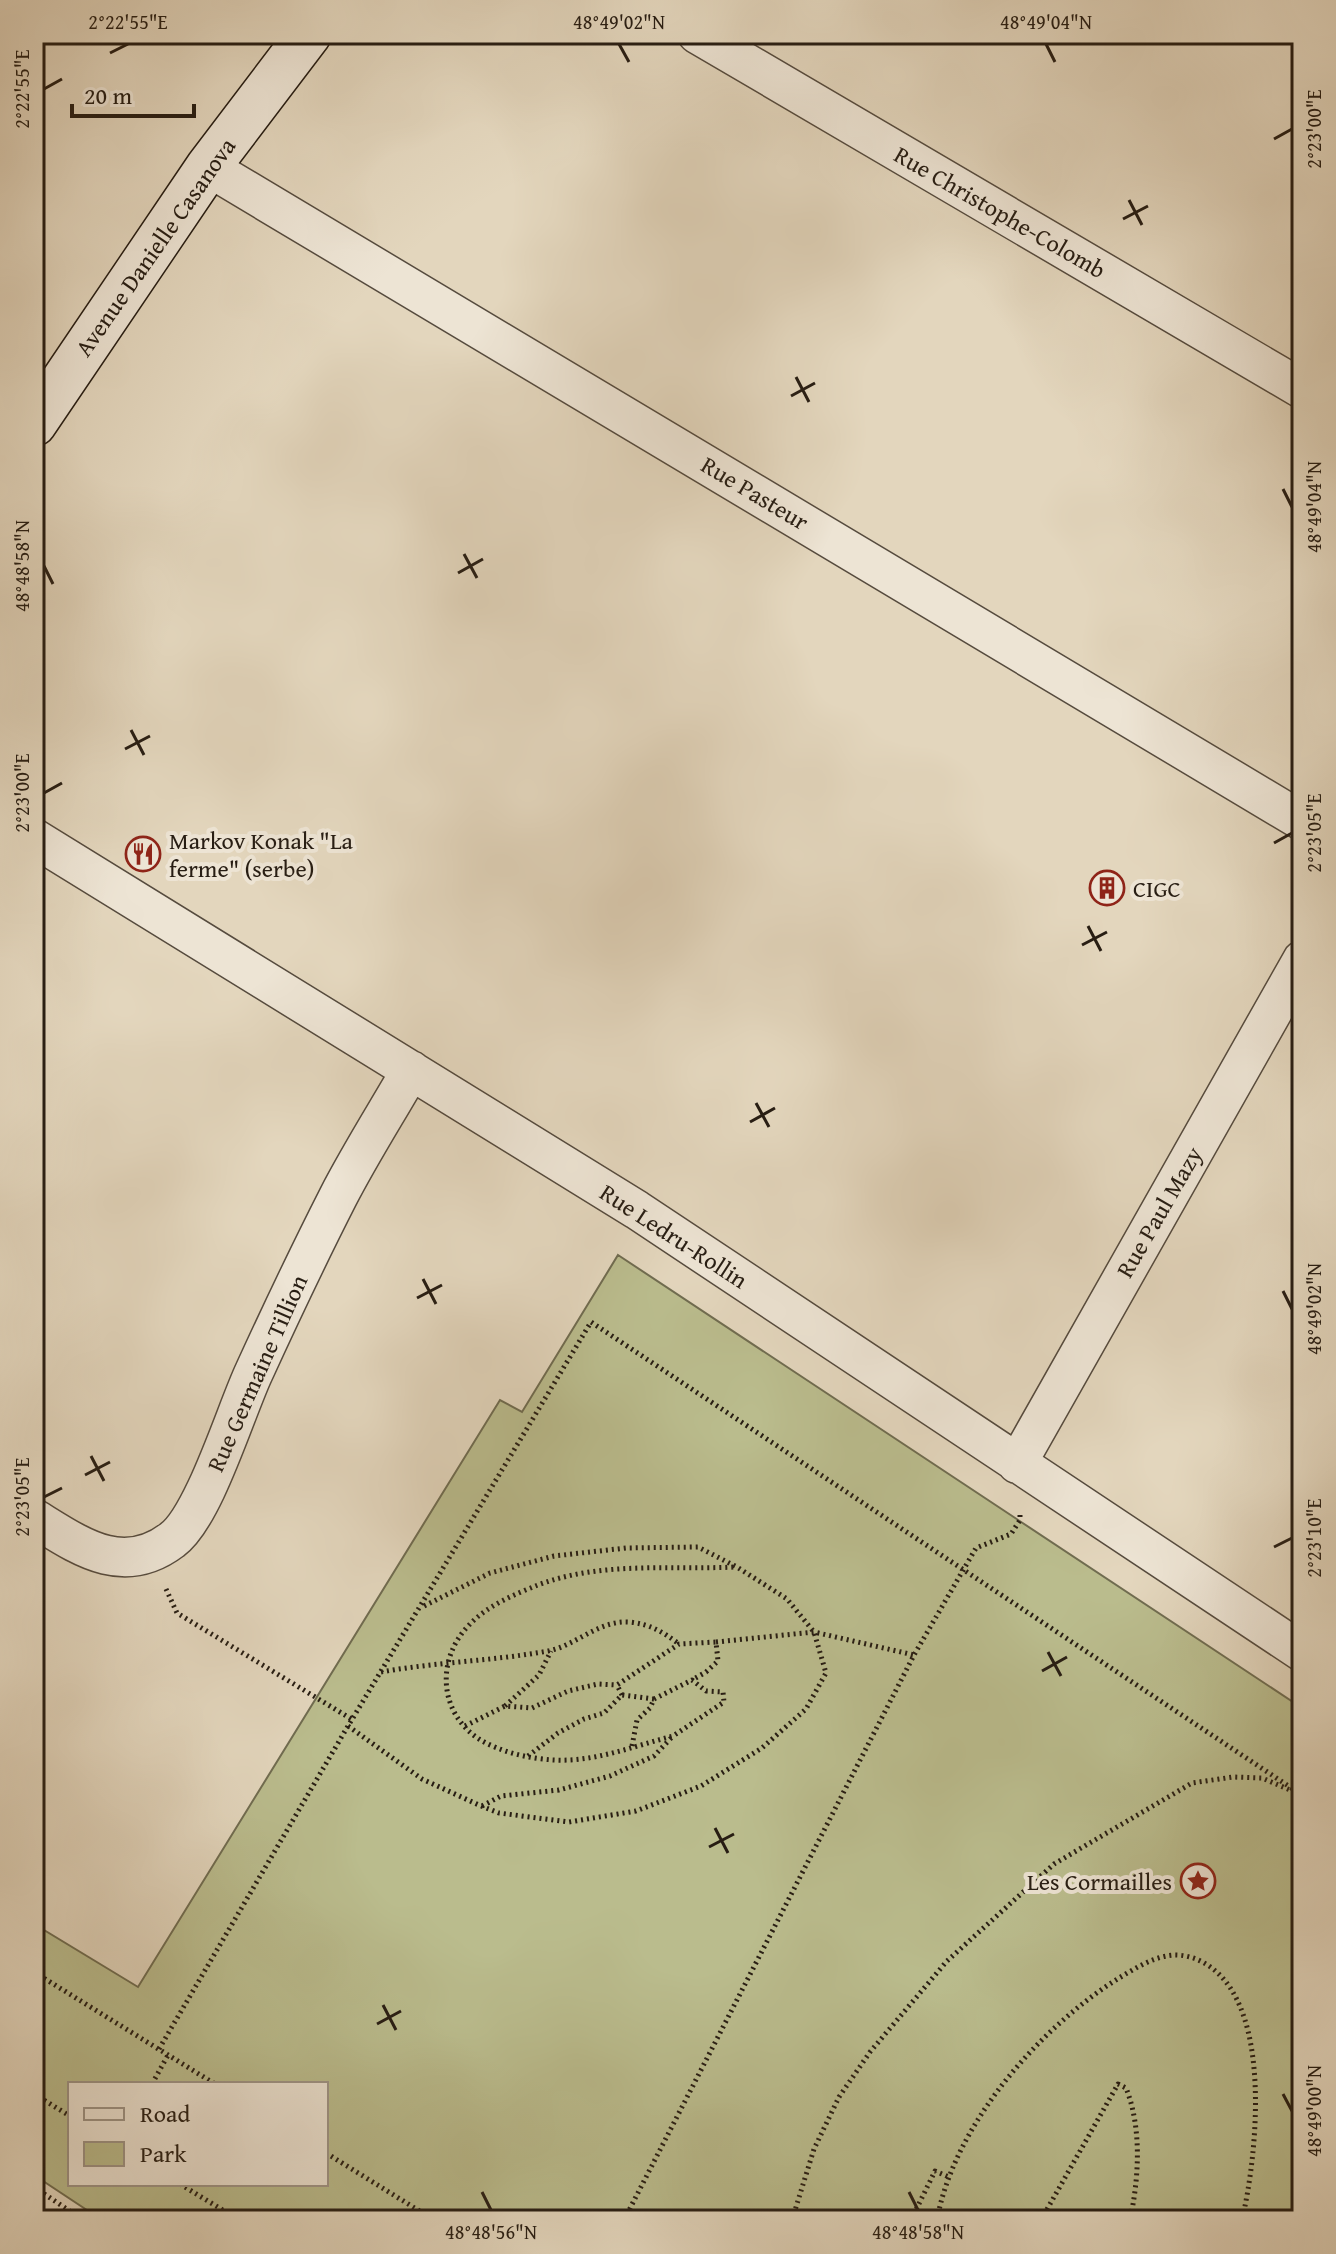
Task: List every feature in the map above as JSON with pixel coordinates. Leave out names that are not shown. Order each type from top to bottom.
[{"type":"street","name":"Avenue Danielle Casanova","points":[[34,424],[208,167],[309,34]]},
{"type":"street","name":"Rue Christophe-Colomb","points":[[697,34],[1302,389]]},
{"type":"street","name":"Rue Pasteur","points":[[208,167],[1302,821]]},
{"type":"street","name":"Rue Ledru-Rollin","points":[[34,838],[637,1210],[1302,1652]]},
{"type":"street","name":"Rue Paul Mazy","points":[[1017,1464],[1302,960]]},
{"type":"street","name":"Rue Germaine Tillion","points":[[34,1518],[87,1550],[114,1557],[149,1552],[174,1539],[188,1522],[252,1376],[339,1195],[411,1070]]},
{"type":"path","points":[[159,2049],[348,1726],[591,1322],[1302,1794]]},
{"type":"path","points":[[624,2220],[914,1655],[963,1568],[976,1548],[1011,1534],[1020,1520],[1017,1464]]},
{"type":"path","points":[[348,1726],[422,1779],[481,1806],[499,1813],[569,1822],[636,1811],[701,1786],[762,1748],[806,1709],[826,1673],[814,1632],[787,1599],[737,1567],[698,1547],[626,1548],[554,1556],[490,1573],[421,1607]]},
{"type":"path","points":[[149,1552],[177,1613],[353,1720]]},
{"type":"path","points":[[673,1736],[604,1756],[581,1759],[554,1760],[496,1748],[477,1738],[449,1702],[444,1682],[447,1662],[453,1646],[470,1623],[496,1605],[538,1585],[567,1576],[622,1569],[737,1567]]},
{"type":"path","points":[[381,1673],[551,1650],[590,1631],[626,1622],[657,1628],[679,1644]]},
{"type":"path","points":[[505,1706],[532,1708],[568,1691],[598,1684],[617,1685],[679,1644],[814,1632],[914,1655]]},
{"type":"path","points":[[622,1695],[654,1699],[692,1680],[718,1661],[716,1642]]},
{"type":"path","points":[[465,1726],[505,1706],[539,1675],[551,1650]]},
{"type":"path","points":[[481,1806],[501,1796],[559,1790],[610,1776],[654,1756],[673,1736],[724,1702],[723,1692],[706,1691],[692,1680]]},
{"type":"path","points":[[617,1685],[622,1695]]},
{"type":"path","points":[[528,1756],[558,1733],[584,1719],[604,1713],[622,1695]]},
{"type":"path","points":[[632,1746],[637,1720],[650,1708],[654,1699]]},
{"type":"path","points":[[792,2220],[814,2149],[839,2097],[870,2052],[947,1961],[1054,1864],[1192,1783],[1233,1777],[1262,1778],[1302,1794]]},
{"type":"path","points":[[937,2220],[949,2177],[986,2108],[1011,2074],[1058,2024],[1109,1985],[1147,1962],[1177,1955],[1192,1957],[1215,1971],[1231,1989],[1244,2019],[1252,2052],[1255,2117],[1242,2220]]},
{"type":"path","points":[[34,1972],[212,2082]]},
{"type":"path","points":[[153,2082],[168,2055]]},
{"type":"path","points":[[1041,2220],[1118,2084],[1126,2088],[1131,2101],[1137,2148],[1136,2189],[1130,2220]]},
{"type":"path","points":[[34,2094],[68,2115]]},
{"type":"path","points":[[328,2154],[434,2220]]},
{"type":"path","points":[[911,2220],[935,2171],[949,2177]]},
{"type":"path","points":[[183,2186],[239,2220]]},
{"type":"path","points":[[34,2187],[83,2220]]},
{"type":"green space","points":[[618,1255],[1302,1708],[1302,2220],[102,2220],[34,2175],[34,1924],[138,1987],[500,1400],[522,1412]]},
{"type":"place","name":"Markov Konak \"La ferme\" (serbe)","points":[[143,854]]},
{"type":"place","name":"CIGC","points":[[1107,888]]},
{"type":"place","name":"Les Cormailles","points":[[1198,1881]]}]
